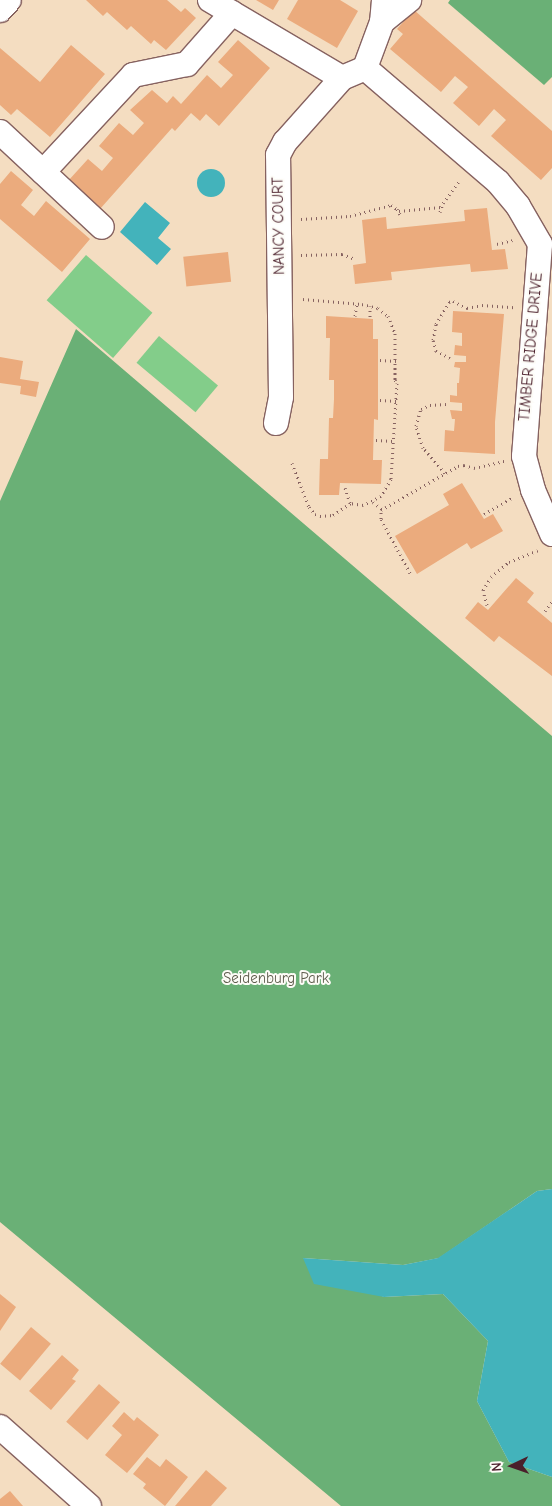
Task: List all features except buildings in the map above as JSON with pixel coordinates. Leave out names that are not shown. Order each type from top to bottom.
[{"type":"street","points":[[0,10],[9,0]]},
{"type":"street","points":[[210,0],[342,78]]},
{"type":"street","points":[[365,68],[383,11],[410,0]]},
{"type":"street","points":[[43,172],[133,75],[187,64],[232,13]]},
{"type":"street","name":"NANCY COURT","points":[[276,423],[281,397],[278,155],[285,142],[342,78],[365,68]]},
{"type":"street","name":"TIMBER RIDGE DRIVE","points":[[365,68],[498,182],[546,237],[542,335],[524,439],[524,461],[549,522]]},
{"type":"street","points":[[0,132],[102,227]]},
{"type":"street","points":[[5,1440],[89,1506]]},
{"type":"path","points":[[440,212],[441,207],[464,176]]},
{"type":"path","points":[[293,220],[350,216],[388,205],[399,211],[441,207]]},
{"type":"path","points":[[399,211],[401,216]]},
{"type":"path","points":[[497,244],[504,240],[516,240]]},
{"type":"path","points":[[314,255],[342,254],[355,259]]},
{"type":"path","points":[[292,463],[309,507],[315,514],[320,516],[333,514],[351,503],[363,506],[373,502],[386,491],[391,479],[397,401],[396,342],[391,324],[384,312],[370,306],[315,299]]},
{"type":"path","points":[[450,358],[436,351],[433,340],[436,324],[449,302],[451,301],[467,308],[500,306]]},
{"type":"path","points":[[355,316],[357,304]]},
{"type":"path","points":[[370,306],[370,317]]},
{"type":"path","points":[[380,360],[396,361]]},
{"type":"path","points":[[380,400],[397,401]]},
{"type":"path","points":[[445,473],[423,448],[416,426],[421,409],[430,405],[446,404]]},
{"type":"path","points":[[376,440],[393,441]]},
{"type":"path","points":[[382,509],[461,465],[474,468],[509,460]]},
{"type":"path","points":[[345,488],[351,503]]},
{"type":"path","points":[[373,502],[382,509]]},
{"type":"path","points":[[484,514],[502,502]]},
{"type":"path","points":[[382,509],[381,519],[410,573]]},
{"type":"path","points":[[487,605],[482,595],[486,581],[503,566],[527,556]]},
{"type":"path","points":[[546,611],[552,601]]},
{"type":"green space","points":[[450,0],[552,0],[552,77],[544,85],[448,3]]},
{"type":"green space","points":[[86,255],[152,313],[113,358],[47,300]]},
{"type":"green space","name":"Seidenburg Park","points":[[76,329],[552,736],[552,1189],[537,1191],[439,1258],[403,1265],[303,1258],[384,1297],[443,1294],[488,1341],[477,1401],[509,1462],[552,1477],[552,1506],[341,1506],[0,1222],[0,501]]},
{"type":"green space","points":[[159,336],[218,385],[195,412],[137,363]]},
{"type":"water","points":[[211,169],[221,173],[225,183],[221,193],[211,197],[201,193],[197,183],[201,173]]},
{"type":"water","points":[[145,202],[170,223],[158,238],[171,249],[157,265],[120,232]]},
{"type":"water","points":[[552,1189],[552,1477],[509,1462],[477,1401],[488,1341],[443,1294],[384,1297],[314,1284],[303,1258],[403,1265],[438,1258],[537,1191]]}]
